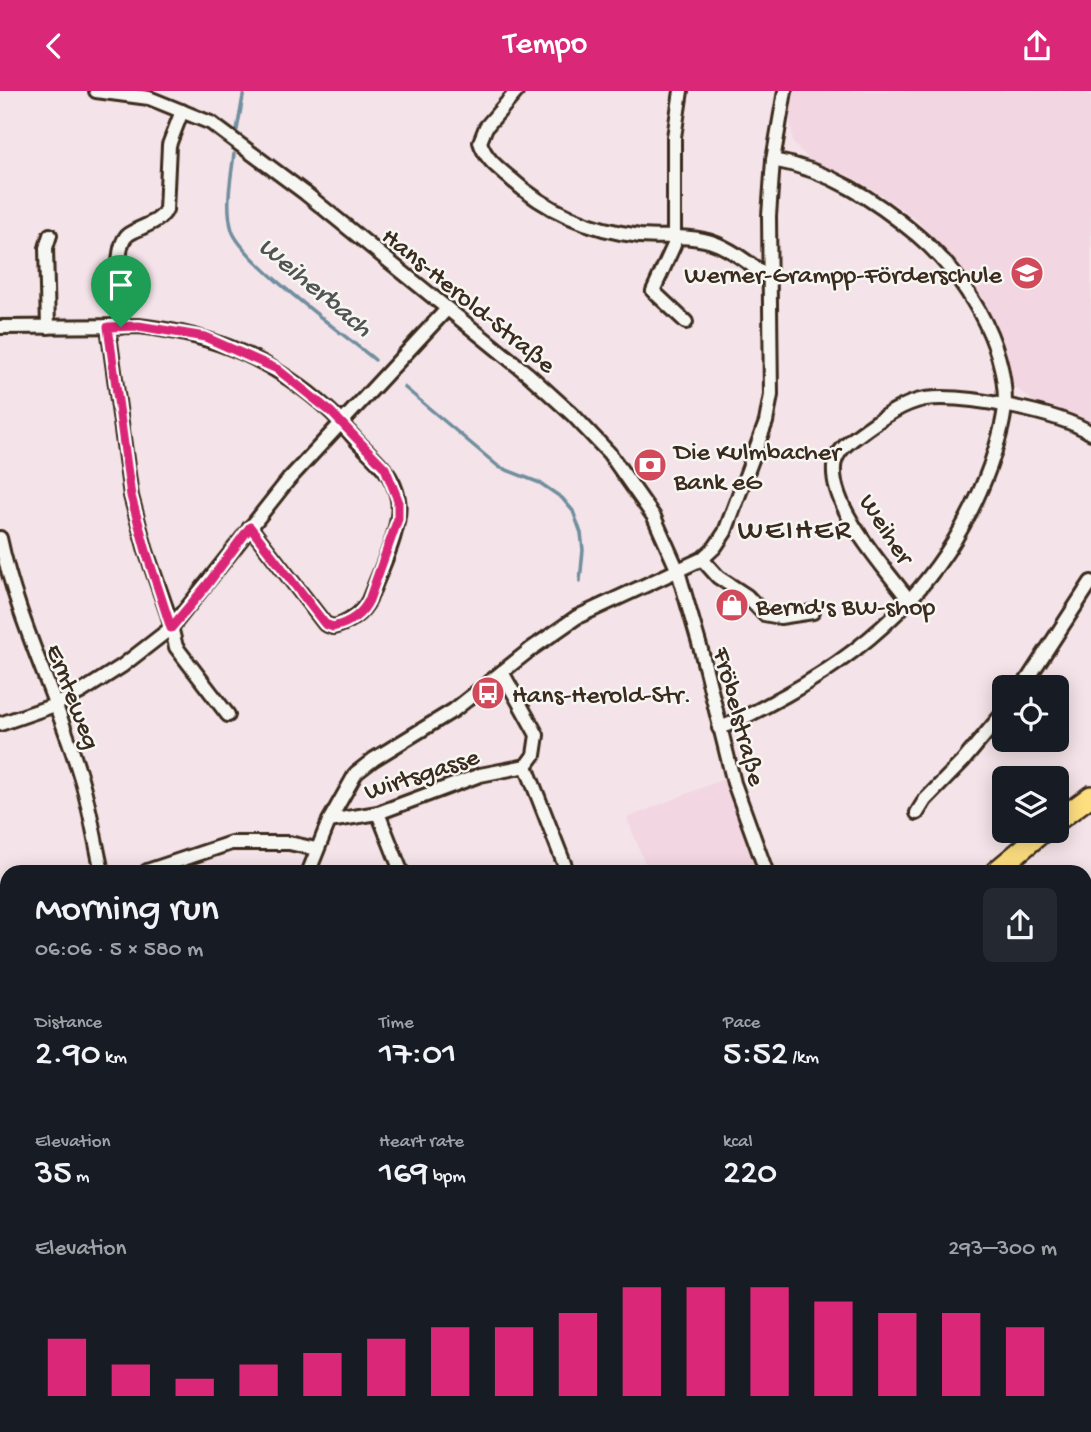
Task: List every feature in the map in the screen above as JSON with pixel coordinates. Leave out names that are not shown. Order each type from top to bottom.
[{"type":"main road","points":[[1069,812],[1091,796]]},
{"type":"main road","points":[[1003,865],[1030,843]]},
{"type":"street","name":"Hans-Herold-Straße","points":[[96,91],[149,99],[211,123],[258,156],[538,383],[609,453],[654,517],[678,571]]},
{"type":"street","points":[[517,91],[482,133],[480,142],[483,151],[498,167],[547,207],[576,221],[605,230],[642,236],[705,240],[728,250],[768,277]]},
{"type":"street","points":[[681,91],[674,137],[673,253],[653,291],[686,322]]},
{"type":"street","points":[[311,865],[329,821],[356,773],[454,710],[577,617],[702,559],[725,532],[766,422],[771,395],[769,215],[773,160],[785,91]]},
{"type":"street","points":[[182,111],[169,145],[166,210],[163,216],[153,223],[126,235],[122,242],[115,327],[131,496],[146,551],[176,647],[228,715]]},
{"type":"street","points":[[719,728],[739,721],[834,667],[888,623],[909,600],[937,567],[980,493],[995,453],[1005,406],[1003,378],[982,315],[966,288],[944,260],[892,214],[861,193],[798,165],[773,160]]},
{"type":"street","points":[[48,327],[46,249],[50,236]]},
{"type":"street","points":[[0,724],[55,705],[122,666],[171,628],[289,479],[447,309]]},
{"type":"street","points":[[0,327],[139,326],[205,337],[250,355],[277,369],[341,422],[385,468],[398,500],[398,519],[365,609],[333,627],[325,624],[250,527]]},
{"type":"street","name":"Weiher","points":[[909,600],[851,523],[835,482],[834,465],[839,453],[848,443],[906,405],[944,399],[1005,406],[1061,419],[1091,433]]},
{"type":"street","name":"Ernteweg","points":[[0,538],[20,614],[79,771],[92,815],[101,865]]},
{"type":"street","points":[[702,559],[718,577],[747,596],[764,614],[780,617],[813,612]]},
{"type":"street","name":"Fröbelstraße","points":[[678,571],[742,809],[764,865]]},
{"type":"street","points":[[1030,675],[1091,582]]},
{"type":"street","points":[[502,672],[537,734],[534,755],[526,766],[565,865]]},
{"type":"street","points":[[917,813],[925,800],[992,726]]},
{"type":"street","name":"Wirtsgasse","points":[[329,821],[378,813],[480,775],[526,766]]},
{"type":"street","points":[[378,813],[399,865]]},
{"type":"street","points":[[165,865],[231,843],[289,843],[316,849]]},
{"type":"shaded area","name":"Werner-Grampp-Förderschule","points":[[795,91],[1084,91],[1091,96],[1091,426],[1077,417],[1039,405],[1014,386],[1005,365],[996,330],[978,294],[947,252],[917,220],[850,176],[812,162],[793,143],[790,114]]},
{"type":"shaded area","points":[[729,777],[760,865],[646,865],[627,818]]},
{"type":"waterway","name":"Weiherbach","points":[[237,130],[244,91]]},
{"type":"waterway","name":"Weiherbach","points":[[234,154],[229,211],[232,230],[240,243],[274,278],[375,360]]},
{"type":"waterway","name":"Weiherbach","points":[[404,387],[499,467],[540,483],[562,498],[573,511],[581,533],[583,550],[580,581]]},
{"type":"place","name":"Werner-Grampp-Förderschule","points":[[1027,273]]},
{"type":"place","name":"Die Kulmbacher Bank eG","points":[[650,465]]},
{"type":"place","name":"Bernd's BW-shop","points":[[732,605]]},
{"type":"place","name":"Hans-Herold-Str.","points":[[488,693]]},
{"type":"district","name":"WEIHER","points":[[795,528]]},
{"type":"route","points":[[108,327],[121,327],[158,328],[205,337],[277,369],[331,412],[385,468],[398,500],[398,519],[369,600],[365,609],[354,619],[333,627],[325,624],[250,527],[171,628],[131,496],[108,327]]}]
